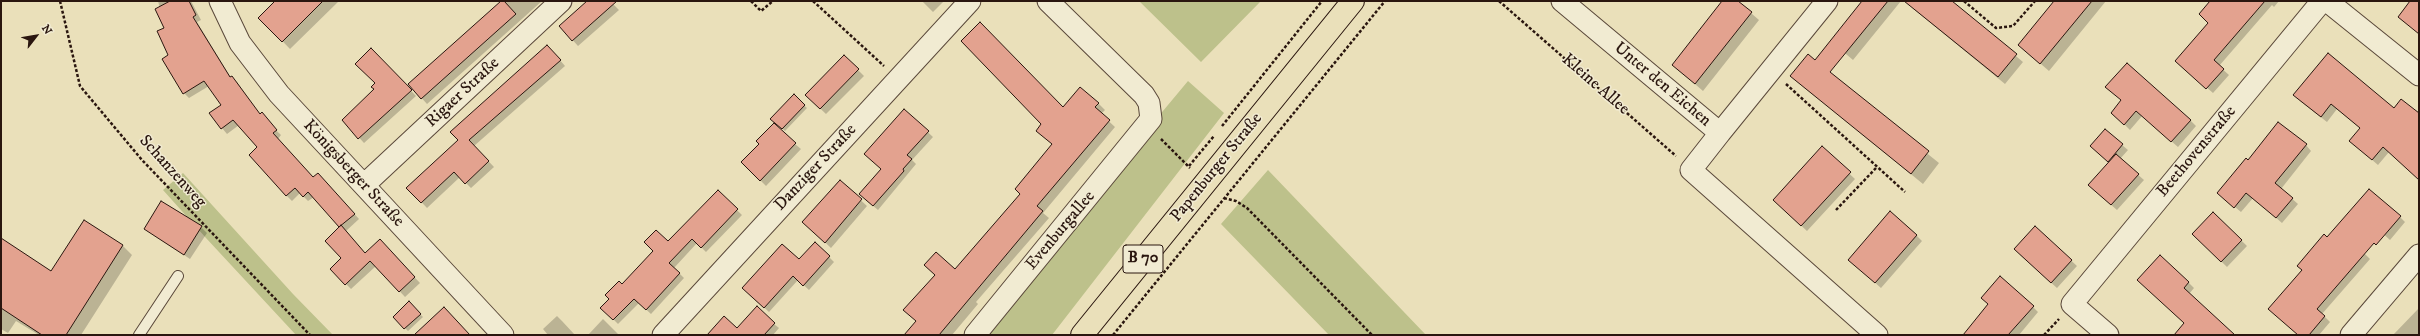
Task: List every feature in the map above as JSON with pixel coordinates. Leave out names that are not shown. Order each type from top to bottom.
[{"type":"main road","name":"Papenburger Straße","points":[[1082,335],[1353,1]]},
{"type":"street","name":"Königsberger Straße","points":[[220,1],[240,43],[279,94],[503,335]]},
{"type":"street","name":"Rigaer Straße","points":[[364,185],[561,1]]},
{"type":"street","name":"Danziger Straße","points":[[663,335],[970,1]]},
{"type":"street","name":"Evenburgallee","points":[[975,335],[1147,126],[1152,111],[1149,103],[1048,1]]},
{"type":"street","name":"Unter den Eichen","points":[[1562,1],[1720,133],[1827,1]]},
{"type":"street","name":"Beethovenstraße","points":[[2108,335],[2072,304],[2322,1]]},
{"type":"street","points":[[2327,1],[2419,75]]},
{"type":"street","points":[[1720,133],[1691,170],[1877,335]]},
{"type":"street","points":[[2351,335],[2419,255]]},
{"type":"lane","points":[[139,335],[178,276]]},
{"type":"path","name":"Schanzenweg","points":[[60,1],[80,86],[142,160],[310,335]]},
{"type":"path","points":[[751,1],[761,11],[773,1]]},
{"type":"path","points":[[813,1],[898,79]]},
{"type":"path","points":[[1221,128],[1322,1]]},
{"type":"path","points":[[1113,335],[1385,1]]},
{"type":"path","name":"Kleine Allee","points":[[1499,1],[1691,170]]},
{"type":"path","points":[[1964,1],[1996,28],[2013,26],[2035,1]]},
{"type":"path","points":[[1770,71],[1794,90],[1876,168],[1905,192]]},
{"type":"path","points":[[1147,126],[1188,166],[1216,134]]},
{"type":"path","points":[[1836,210],[1876,168]]},
{"type":"path","points":[[1224,198],[1236,201],[1247,208],[1372,335]]},
{"type":"green space","points":[[1139,1],[1261,1],[1201,62]]},
{"type":"green space","points":[[1188,81],[1224,113],[1052,335],[976,335]]},
{"type":"green space","points":[[1268,170],[1426,335],[1329,335],[1221,224]]},
{"type":"green space","points":[[183,173],[293,294],[333,335],[296,335],[206,238],[163,190]]},
{"type":"building","points":[[170,1],[189,1],[196,15],[193,17],[230,77],[232,76],[260,114],[262,112],[277,130],[273,133],[313,177],[318,173],[355,214],[339,227],[308,192],[303,197],[295,188],[286,196],[249,155],[257,147],[233,120],[221,129],[209,113],[221,105],[204,81],[183,94],[162,59],[168,55],[157,31],[164,28],[155,9]]},
{"type":"building","points":[[275,1],[323,1],[282,42],[258,18]]},
{"type":"building","points":[[501,1],[504,1],[516,14],[421,99],[408,84]]},
{"type":"building","points":[[587,1],[617,1],[572,41],[559,26]]},
{"type":"building","points":[[1722,1],[1738,1],[1752,12],[1695,84],[1672,65]]},
{"type":"building","points":[[1862,1],[1888,1],[1830,72],[1929,151],[1911,174],[1790,76],[1808,54],[1815,60]]},
{"type":"building","points":[[1904,1],[1952,1],[2017,54],[1998,77]]},
{"type":"building","points":[[2054,1],[2092,1],[2040,64],[2018,45]]},
{"type":"building","points":[[2210,1],[2265,1],[2214,60],[2224,69],[2206,89],[2175,61],[2208,23],[2199,14]]},
{"type":"building","points":[[2410,1],[2419,1],[2419,34],[2398,17]]},
{"type":"building","points":[[980,22],[1063,107],[1080,87],[1099,103],[1095,107],[1110,120],[1037,206],[1043,211],[939,335],[904,335],[916,321],[903,310],[935,275],[924,265],[936,252],[955,269],[1020,194],[1015,189],[1052,144],[1036,131],[1041,124],[961,41]]},
{"type":"building","points":[[547,45],[561,60],[469,140],[489,161],[465,184],[454,172],[421,203],[406,188],[458,140],[450,132]]},
{"type":"building","points":[[371,48],[412,90],[358,139],[342,120],[374,89],[371,87],[375,83],[355,64]]},
{"type":"building","points":[[2328,53],[2394,108],[2401,99],[2419,113],[2419,180],[2383,147],[2372,160],[2349,141],[2360,128],[2331,104],[2321,117],[2293,95]]},
{"type":"building","points":[[844,55],[859,69],[820,109],[805,95]]},
{"type":"building","points":[[2127,63],[2191,120],[2171,142],[2136,111],[2124,125],[2111,113],[2121,100],[2105,87]]},
{"type":"building","points":[[794,94],[805,105],[782,129],[770,119]]},
{"type":"building","points":[[904,109],[929,131],[907,155],[912,159],[903,169],[904,171],[873,206],[859,194],[881,169],[864,154]]},
{"type":"building","points":[[2278,122],[2307,144],[2275,183],[2293,198],[2276,218],[2246,193],[2234,208],[2217,193],[2246,158],[2248,160]]},
{"type":"building","points":[[774,123],[796,143],[760,181],[741,162],[759,144],[756,141]]},
{"type":"building","points":[[2105,129],[2123,144],[2108,162],[2090,146]]},
{"type":"building","points":[[1822,146],[1851,172],[1801,226],[1773,200]]},
{"type":"building","points":[[2116,154],[2139,174],[2111,205],[2088,185]]},
{"type":"building","points":[[840,180],[862,199],[825,243],[802,222]]},
{"type":"building","points":[[2369,189],[2401,216],[2376,245],[2374,243],[2317,309],[2325,316],[2309,335],[2298,335],[2268,309],[2302,270],[2297,266],[2324,234],[2327,237]]},
{"type":"building","points":[[718,190],[738,209],[701,248],[692,239],[669,263],[680,273],[646,310],[634,299],[613,320],[600,308],[609,299],[605,295],[619,281],[622,284],[653,251],[644,242],[656,230],[668,241]]},
{"type":"building","points":[[161,201],[202,226],[184,255],[144,229]]},
{"type":"building","points":[[1890,211],[1917,235],[1875,283],[1848,260]]},
{"type":"building","points":[[2213,212],[2242,240],[2221,262],[2192,234]]},
{"type":"building","points":[[84,220],[123,245],[66,335],[42,335],[1,308],[1,238],[51,271]]},
{"type":"building","points":[[341,225],[365,253],[380,239],[415,277],[399,292],[370,261],[345,285],[330,269],[341,258],[325,241]]},
{"type":"building","points":[[2035,226],[2072,260],[2051,283],[2014,249]]},
{"type":"building","points":[[815,242],[830,256],[803,286],[793,276],[764,308],[742,288],[782,244],[799,259]]},
{"type":"building","points":[[2160,255],[2189,282],[2184,288],[2235,335],[2174,335],[2184,323],[2137,280]]},
{"type":"building","points":[[2000,276],[2034,306],[2008,335],[1963,335],[1988,304],[1981,298]]},
{"type":"building","points":[[409,301],[421,314],[404,329],[393,317]]},
{"type":"building","points":[[757,306],[775,323],[764,335],[707,335],[724,316],[737,328]]},
{"type":"building","points":[[444,307],[470,335],[414,335]]}]
